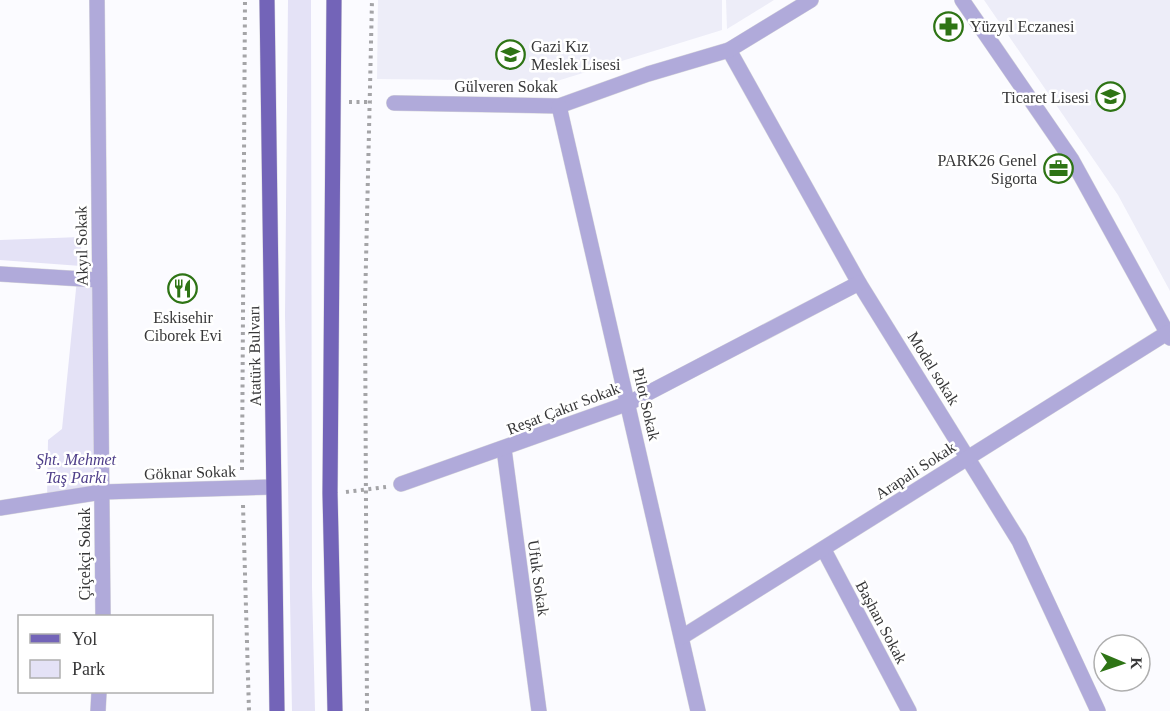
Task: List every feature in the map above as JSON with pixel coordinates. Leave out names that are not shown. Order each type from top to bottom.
[{"type":"main road","name":"Atatürk Bulvarı","points":[[267,0],[277,711]]},
{"type":"main road","points":[[334,0],[330,493],[335,711]]},
{"type":"street","name":"Akyıl Sokak","points":[[97,0],[102,492]]},
{"type":"street","name":"Gülveren Sokak","points":[[394,103],[559,106],[648,74],[729,50],[811,0]]},
{"type":"street","points":[[962,0],[1072,160],[1168,335]]},
{"type":"street","name":"Model sokak","points":[[729,50],[860,283],[1019,541],[1098,711]]},
{"type":"street","name":"Pilot Sokak","points":[[559,106],[698,711]]},
{"type":"street","points":[[0,274],[99,280]]},
{"type":"street","name":"Reşat Çakır Sokak","points":[[401,484],[628,403],[860,283]]},
{"type":"street","name":"Arapali Sokak","points":[[682,638],[1168,335]]},
{"type":"street","name":"Ufuk Sokak","points":[[504,449],[539,711]]},
{"type":"street","name":"Göknar Sokak","points":[[0,508],[102,492],[273,487]]},
{"type":"street","name":"Çiçekçi Sokak","points":[[102,492],[103,615]]},
{"type":"street","name":"Başhan Sokak","points":[[824,550],[909,711]]},
{"type":"street","points":[[98,711],[99,693]]},
{"type":"path","points":[[245,0],[242,488],[249,711]]},
{"type":"path","points":[[367,711],[365,305],[372,0]]},
{"type":"path","points":[[333,102],[394,103]]},
{"type":"path","points":[[330,493],[365,491],[401,484]]},
{"type":"shaded area","name":"Gazi Kız Meslek Lisesi","points":[[378,0],[722,0],[722,30],[557,81],[377,79]]},
{"type":"shaded area","points":[[726,0],[774,0],[727,29]]},
{"type":"shaded area","name":"Ticaret Lisesi","points":[[984,0],[1170,0],[1170,291],[1118,195]]},
{"type":"green space","points":[[288,0],[311,0],[312,587],[315,711],[292,711],[285,315]]},
{"type":"green space","points":[[81,237],[81,266],[0,260],[0,240]]},
{"type":"green space","name":"Şht. Mehmet Taş Parkı","points":[[77,279],[99,280],[102,492],[47,501],[48,440],[62,429]]},
{"type":"place","name":"Yüzyıl Eczanesi","points":[[949,26]]},
{"type":"place","name":"Gazi Kız Meslek Lisesi","points":[[510,55]]},
{"type":"place","name":"Ticaret Lisesi","points":[[1110,97]]},
{"type":"place","name":"PARK26 Genel Sigorta","points":[[1058,169]]},
{"type":"place","name":"Eskisehir Ciborek Evi","points":[[183,289]]}]
